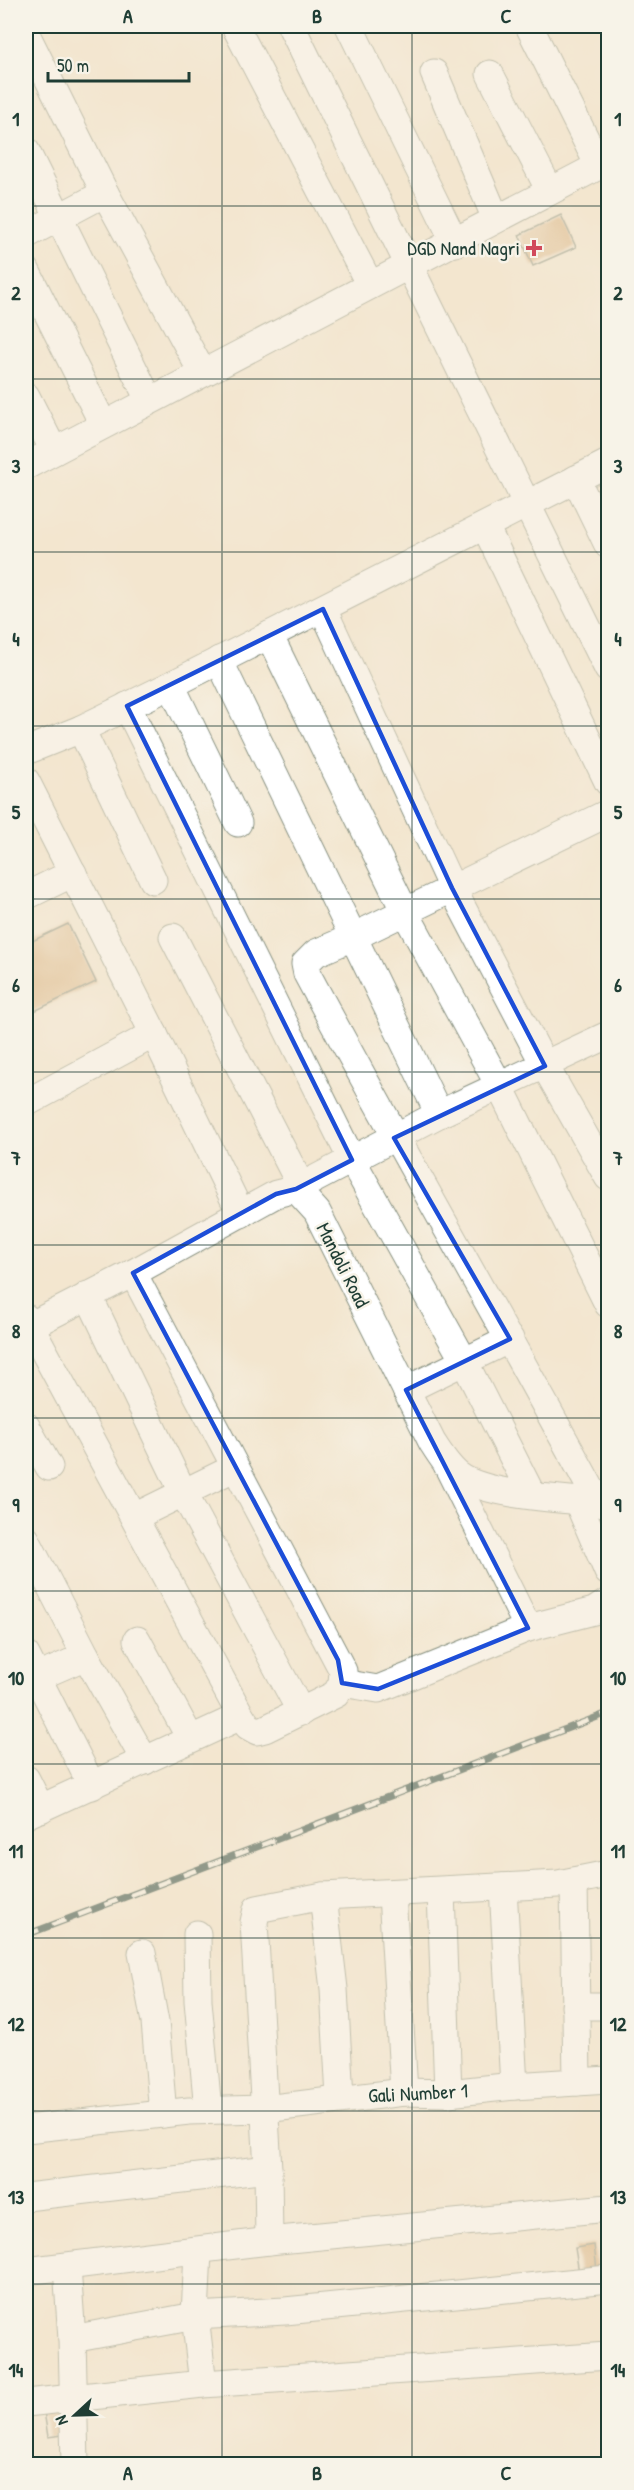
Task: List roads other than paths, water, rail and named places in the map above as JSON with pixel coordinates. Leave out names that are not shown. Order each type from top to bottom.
[{"type":"street","points":[[235,26],[370,285]]},
{"type":"street","points":[[291,26],[609,669]]},
{"type":"street","points":[[349,26],[455,243]]},
{"type":"street","points":[[26,466],[202,372],[604,164],[529,26]]},
{"type":"street","points":[[26,34],[105,193],[202,372]]},
{"type":"street","points":[[434,73],[496,219]]},
{"type":"street","points":[[490,74],[550,191]]},
{"type":"street","points":[[26,151],[149,400]]},
{"type":"street","points":[[26,235],[105,193]]},
{"type":"street","points":[[26,270],[103,424]]},
{"type":"street","points":[[26,396],[54,451]]},
{"type":"street","points":[[26,751],[81,729],[171,685],[609,463]]},
{"type":"street","points":[[576,479],[609,545]]},
{"type":"street","points":[[485,526],[609,782]]},
{"type":"street","points":[[323,609],[452,888],[544,1066],[609,1177]]},
{"type":"street","points":[[269,635],[405,912],[499,1086],[609,1304]]},
{"type":"street","points":[[219,660],[439,1114]]},
{"type":"street","points":[[171,685],[238,823]]},
{"type":"street","points":[[127,706],[352,1160],[464,1361],[532,1495]]},
{"type":"street","points":[[81,729],[153,880]]},
{"type":"street","points":[[26,780],[154,1034],[241,1214]]},
{"type":"street","points":[[609,813],[353,937],[316,952],[305,964],[307,974],[394,1138],[510,1339],[594,1502],[609,1572]]},
{"type":"street","points":[[26,896],[73,873]]},
{"type":"street","name":"Mandoli Road","points":[[173,937],[299,1188],[317,1212],[432,1442],[446,1464],[460,1477],[477,1483],[532,1495],[594,1502]]},
{"type":"street","points":[[26,1103],[154,1034]]},
{"type":"street","points":[[134,1273],[234,1468],[343,1671],[342,1683],[336,1694],[256,1731],[241,1716],[27,1324],[134,1273],[276,1194],[299,1188],[439,1114],[608,1038]]},
{"type":"street","points":[[88,1294],[183,1492],[301,1712]]},
{"type":"street","points":[[406,1390],[510,1339]]},
{"type":"street","points":[[26,1426],[49,1467]]},
{"type":"street","points":[[446,1464],[528,1628]]},
{"type":"street","points":[[134,1517],[234,1468]]},
{"type":"street","points":[[26,1539],[86,1656],[146,1761]]},
{"type":"street","points":[[342,1683],[378,1689],[528,1628],[594,1611],[609,1602]]},
{"type":"street","points":[[137,1640],[190,1738]]},
{"type":"street","points":[[86,1656],[29,1672],[92,1786]]},
{"type":"street","points":[[26,1779],[33,1812],[241,1716]]},
{"type":"street","points":[[269,2241],[268,2169],[254,1922],[257,1909],[323,1896],[503,1887],[574,1881],[609,1874]]},
{"type":"street","points":[[574,1881],[577,2082]]},
{"type":"street","points":[[503,1887],[514,2086]]},
{"type":"street","points":[[441,1891],[448,2093]]},
{"type":"street","points":[[392,1894],[404,2092]]},
{"type":"street","points":[[323,1896],[334,1989],[340,2098]]},
{"type":"street","points":[[196,1934],[198,2001],[208,2110]]},
{"type":"street","points":[[142,1953],[154,2022],[163,2114]]},
{"type":"street","points":[[575,2006],[609,2006]]},
{"type":"street","name":"Gali Number 1","points":[[26,2129],[208,2110],[265,2109],[340,2098],[404,2092],[448,2093],[609,2079]]},
{"type":"street","points":[[26,2197],[268,2169]]},
{"type":"street","points":[[26,2271],[269,2241],[609,2208]]},
{"type":"street","points":[[198,2251],[195,2316],[203,2384]]},
{"type":"street","points":[[67,2267],[72,2339],[75,2464]]},
{"type":"street","points":[[72,2339],[195,2316],[285,2311],[609,2279]]},
{"type":"street","points":[[26,2403],[74,2400],[203,2384],[609,2356]]},
{"type":"railway","points":[[26,1935],[608,1713]]},
{"type":"place","name":"DGD Nand Nagri","points":[[534,248]]}]
